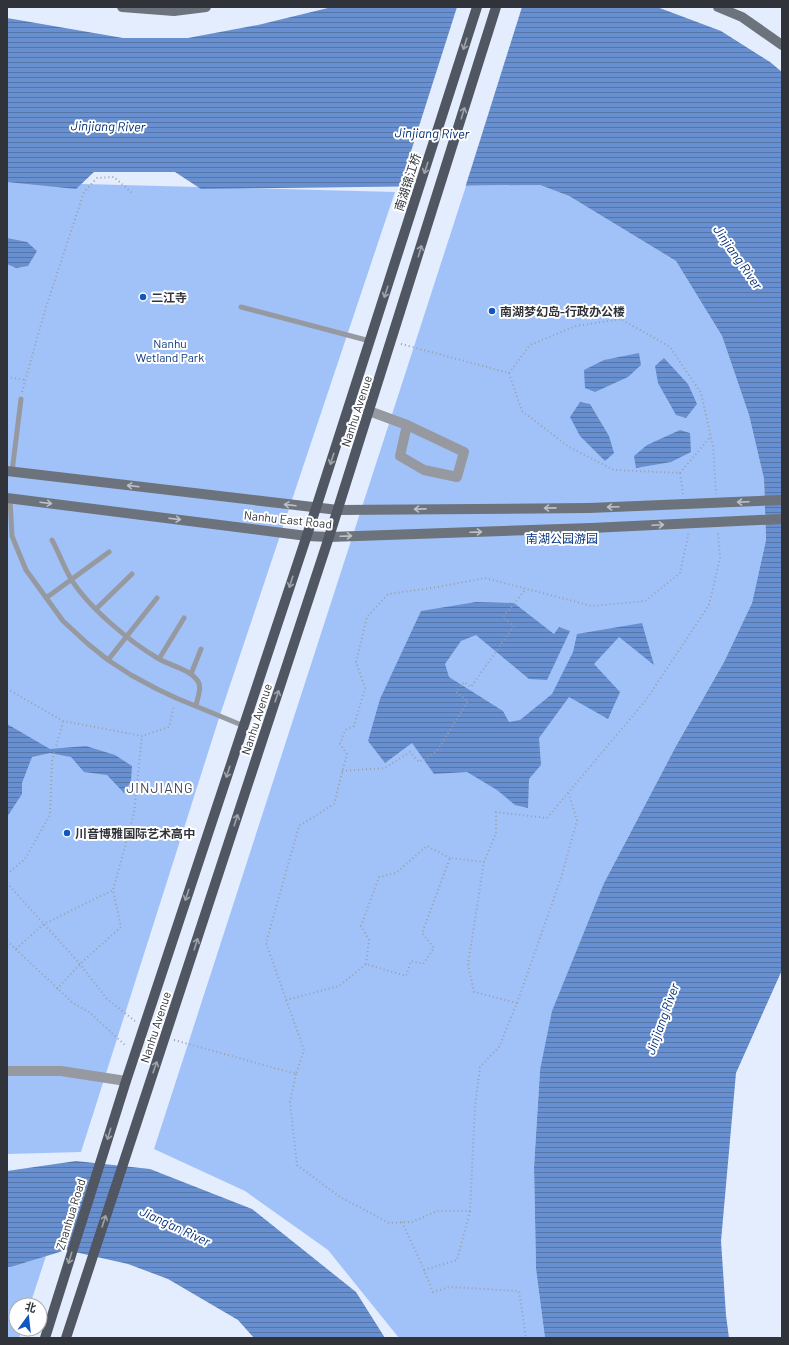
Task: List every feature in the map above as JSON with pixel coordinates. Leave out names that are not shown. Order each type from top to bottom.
[{"type":"main road","points":[[122,7],[174,11],[206,7]]},
{"type":"main road","name":"南湖锦江桥","points":[[370,341],[477,7]]},
{"type":"main road","points":[[392,341],[496,7]]},
{"type":"main road","points":[[718,7],[742,17],[782,45]]},
{"type":"main road","name":"Nanhu Avenue","points":[[121,1097],[370,341]]},
{"type":"main road","name":"Nanhu Avenue","points":[[66,1338],[392,341]]},
{"type":"main road","name":"Nanhu East Road","points":[[9,472],[338,510],[589,508],[782,500]]},
{"type":"main road","name":"Nanhu East Road","points":[[8,498],[307,536],[329,537],[591,528],[782,519]]},
{"type":"main road","name":"Zhanhua Road","points":[[45,1338],[121,1097]]},
{"type":"street","points":[[369,411],[407,425],[464,452],[457,477],[424,470],[400,456],[407,425]]},
{"type":"street","points":[[7,1071],[61,1071],[126,1081]]},
{"type":"lane","points":[[241,307],[370,341]]},
{"type":"lane","points":[[9,472],[21,399]]},
{"type":"lane","points":[[8,498],[12,536],[26,570],[64,621],[88,644],[108,660],[131,675],[176,698],[244,726]]},
{"type":"lane","points":[[52,540],[72,579],[96,610],[126,636],[160,659],[191,674],[198,680],[200,688],[196,706]]},
{"type":"lane","points":[[46,598],[109,552]]},
{"type":"lane","points":[[96,610],[132,574]]},
{"type":"lane","points":[[108,660],[157,598]]},
{"type":"lane","points":[[160,659],[184,618]]},
{"type":"lane","points":[[191,674],[201,649]]},
{"type":"path","points":[[21,399],[45,310],[84,192],[97,178],[114,177],[132,193]]},
{"type":"path","points":[[509,373],[530,345],[576,326],[621,319],[670,347],[701,393],[714,446],[716,498]]},
{"type":"path","points":[[392,341],[509,373]]},
{"type":"path","points":[[509,373],[522,411],[569,447],[614,470],[680,473]]},
{"type":"path","points":[[7,377],[25,380]]},
{"type":"path","points":[[683,496],[680,473],[711,436]]},
{"type":"path","points":[[470,1211],[437,1211],[412,1222],[389,1223],[340,1197],[296,1164],[290,1102],[296,1074],[304,1050],[266,943],[299,826],[334,804],[346,754],[340,744],[345,730],[354,726],[365,688],[356,662],[367,617],[388,594],[438,588],[485,578],[592,606],[645,601],[680,573],[688,536],[687,528]]},
{"type":"path","points":[[517,1003],[474,992],[468,964],[484,862],[496,833],[496,812],[547,818],[646,700],[709,605],[720,558],[718,528]]},
{"type":"path","points":[[342,771],[385,768],[410,752],[419,762],[437,751],[468,701],[456,692],[464,682],[471,687],[514,626],[503,617],[527,589]]},
{"type":"path","points":[[7,689],[63,722],[142,736],[169,727],[176,698]]},
{"type":"path","points":[[7,874],[26,859],[50,815],[52,761],[63,722]]},
{"type":"path","points":[[57,989],[80,964],[121,927],[113,890],[134,813],[142,736]]},
{"type":"path","points":[[424,1270],[457,1260],[470,1211],[475,1106],[480,1067],[499,1047],[517,1003],[561,878],[577,820],[568,792]]},
{"type":"path","points":[[286,1000],[339,986],[366,964],[370,940],[361,926],[379,877],[396,873],[427,846],[450,858],[484,862]]},
{"type":"path","points":[[366,964],[406,976],[411,961],[423,964],[434,948],[422,933],[450,858]]},
{"type":"path","points":[[7,883],[80,964],[107,1000],[143,1028]]},
{"type":"path","points":[[16,949],[44,924],[113,890]]},
{"type":"path","points":[[7,941],[72,1003],[89,1012],[135,1054]]},
{"type":"path","points":[[165,1038],[296,1074]]},
{"type":"path","points":[[402,1222],[433,1292],[450,1287],[519,1291],[526,1338]]},
{"type":"green space","name":"Nanhu Wetland Park","points":[[7,182],[395,192],[220,715],[81,1152],[7,1154]]},
{"type":"green space","name":"南湖公园游园","points":[[540,185],[569,196],[676,261],[722,336],[749,415],[764,479],[766,540],[752,603],[724,662],[676,746],[604,883],[540,1070],[534,1167],[536,1269],[545,1338],[399,1338],[328,1250],[245,1191],[154,1149],[466,186]]},
{"type":"green space","points":[[46,1256],[33,1297],[8,1297],[8,1337],[19,1338],[7,1338],[7,1267]]},
{"type":"water","name":"Jinjiang River","points":[[332,7],[657,7],[721,31],[770,62],[782,72],[782,970],[736,1073],[721,1241],[729,1338],[545,1338],[536,1269],[534,1167],[540,1070],[552,1011],[604,883],[676,746],[724,662],[752,603],[766,540],[764,479],[749,415],[722,336],[676,261],[569,196],[540,185],[201,189],[175,172],[94,172],[76,189],[7,182],[7,18],[123,38],[188,38],[258,25]]},
{"type":"water","points":[[7,238],[27,242],[37,251],[28,266],[16,268],[7,264]]},
{"type":"water","points":[[639,353],[641,365],[628,377],[595,392],[585,388],[584,370],[604,360]]},
{"type":"water","points":[[664,358],[688,384],[697,404],[686,418],[676,415],[658,383],[655,366]]},
{"type":"water","points":[[580,402],[590,404],[609,436],[614,453],[605,461],[580,436],[570,417]]},
{"type":"water","points":[[680,430],[690,433],[691,452],[671,462],[636,468],[634,456],[647,445]]},
{"type":"water","points":[[476,602],[514,603],[554,634],[559,627],[570,631],[547,680],[529,679],[476,635],[461,641],[445,664],[449,677],[503,711],[509,722],[520,720],[552,694],[573,652],[577,634],[642,623],[654,665],[619,637],[594,664],[620,692],[608,719],[569,697],[539,738],[541,765],[529,779],[528,808],[515,805],[497,790],[467,772],[434,774],[412,743],[385,763],[368,741],[380,699],[421,611]]},
{"type":"water","points":[[7,724],[50,749],[86,746],[115,755],[132,766],[131,781],[124,793],[107,775],[84,772],[71,757],[50,753],[32,757],[22,783],[22,794],[7,817]]},
{"type":"water","name":"Jiang'an River","points":[[76,1161],[150,1169],[252,1209],[356,1292],[385,1338],[254,1338],[238,1320],[168,1279],[128,1264],[66,1250],[7,1267],[7,1171]]},
{"type":"pier","points":[[457,7],[522,7],[465,188],[399,189]]},
{"type":"place","name":"二江寺","points":[[143,297]]},
{"type":"place","name":"南湖梦幻岛-行政办公楼","points":[[492,311]]},
{"type":"place","name":"川音博雅国际艺术高中","points":[[67,833]]},
{"type":"district","name":"JINJIANG","points":[[160,787]]}]
